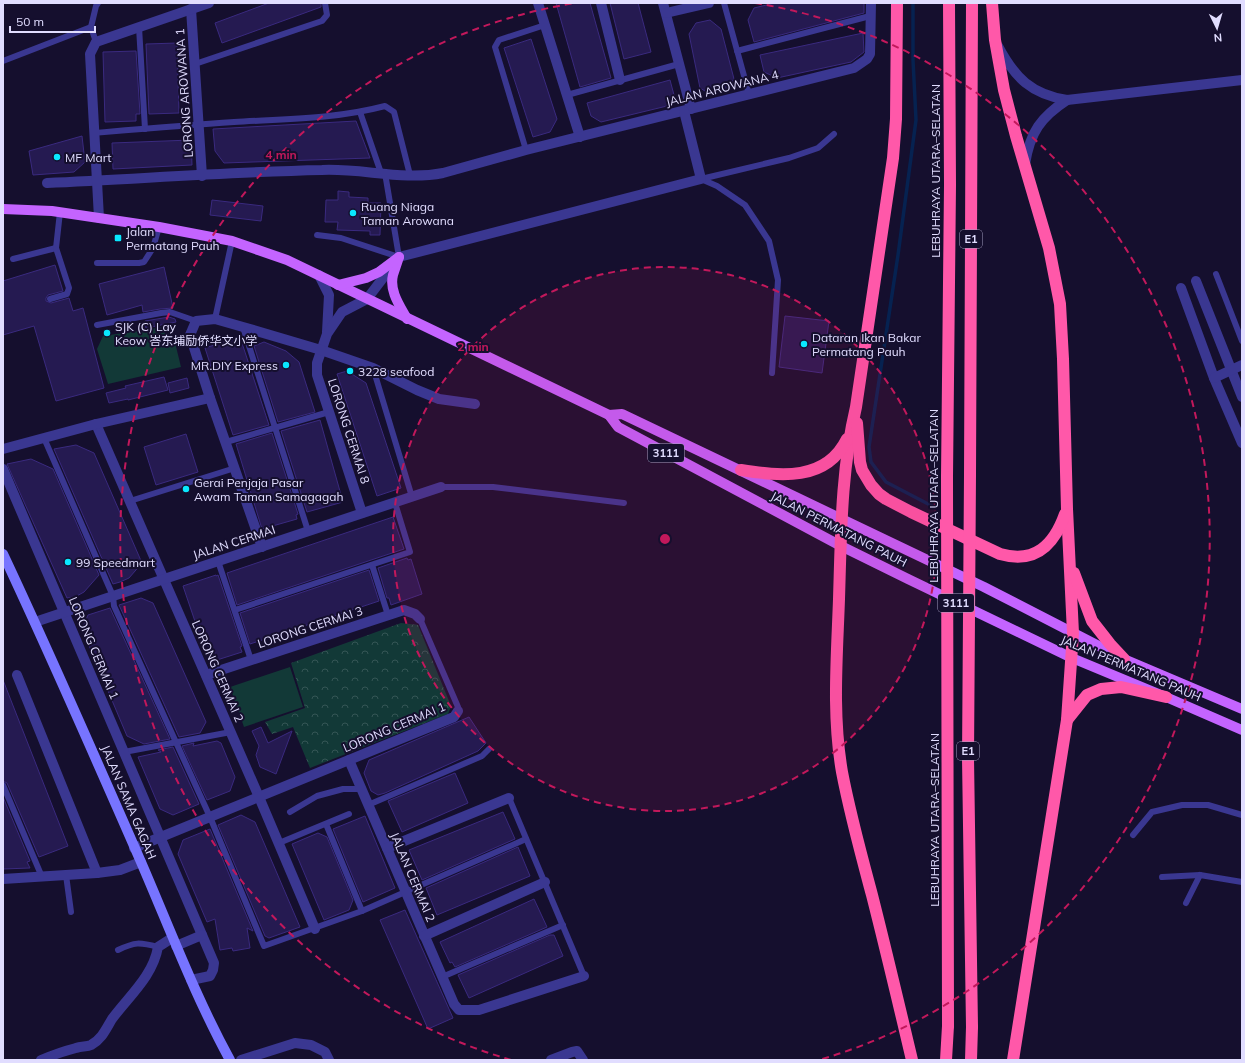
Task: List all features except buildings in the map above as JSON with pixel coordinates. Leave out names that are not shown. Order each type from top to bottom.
[{"type":"highway","points":[[897,3],[896,119],[893,158],[856,407],[850,434],[842,518],[835,705],[842,771],[850,812],[912,1060]]},
{"type":"highway","name":"LEBUHRAYA UTARA–SELATAN","points":[[946,1060],[948,1026],[947,477],[950,185],[949,3]]},
{"type":"highway","name":"E1","points":[[971,1060],[972,1027],[968,758],[972,3]]},
{"type":"highway","points":[[992,3],[995,40],[1004,90],[1049,248],[1060,304],[1063,352],[1067,509],[1074,633],[1067,720],[1013,1060]]},
{"type":"highway","points":[[856,407],[860,462],[862,470],[871,485],[886,499],[956,534],[1009,557],[1028,556],[1045,546],[1053,539],[1059,529],[1067,509]]},
{"type":"highway","points":[[741,470],[783,474],[814,470],[822,467],[837,456],[850,434]]},
{"type":"highway","points":[[1070,564],[1092,621],[1124,659]]},
{"type":"highway","points":[[1067,720],[1087,695],[1102,689],[1121,687],[1166,697]]},
{"type":"main road","points":[[3,203],[56,211]]},
{"type":"main road","name":"JALAN PERMATANG PAUH","points":[[3,209],[56,211],[159,226],[232,241],[287,260],[609,415],[618,427],[841,546],[1072,658],[1242,730]]},
{"type":"main road","points":[[338,285],[366,278],[379,272],[399,257]]},
{"type":"main road","points":[[399,257],[393,276],[393,289],[397,301],[407,319]]},
{"type":"main road","name":"JALAN PERMATANG PAUH","points":[[609,415],[622,414],[984,587],[1124,659],[1242,708]]},
{"type":"street","points":[[99,218],[90,54],[96,42],[209,3]]},
{"type":"street","points":[[538,3],[580,137]]},
{"type":"street","points":[[601,3],[620,80]]},
{"type":"street","points":[[367,299],[399,257],[701,179],[679,64],[663,3]]},
{"type":"street","points":[[666,13],[709,3]]},
{"type":"street","name":"JALAN AROWANA 4","points":[[526,150],[854,68],[867,59],[870,54],[871,3]]},
{"type":"street","name":"LORONG AROWANA 1","points":[[191,9],[202,176]]},
{"type":"street","points":[[995,40],[1010,68],[1019,78],[1030,87],[1042,93],[1067,100],[1242,80]]},
{"type":"street","points":[[1024,164],[1029,143],[1035,131],[1051,110],[1067,100]]},
{"type":"street","points":[[47,183],[324,170],[431,175],[526,150]]},
{"type":"street","name":"LORONG CERMAI 8","points":[[319,276],[329,295],[327,334]]},
{"type":"street","points":[[1196,281],[1242,397]]},
{"type":"street","points":[[1181,288],[1214,378],[1242,443]]},
{"type":"street","name":"LORONG CERMAI 8","points":[[362,513],[317,375],[317,363],[327,334],[342,312],[367,299]]},
{"type":"street","points":[[262,547],[210,398],[190,335],[196,321],[215,319],[321,350],[373,368],[417,390],[439,399],[475,404]]},
{"type":"street","points":[[1214,378],[1242,365]]},
{"type":"street","points":[[3,449],[96,424],[210,398]]},
{"type":"street","name":"LORONG CERMAI 2","points":[[96,424],[231,732],[315,929]]},
{"type":"street","name":"LORONG CERMAI 1","points":[[3,469],[214,963],[210,976],[191,980]]},
{"type":"street","name":"JALAN CERMAI","points":[[35,622],[441,488]]},
{"type":"street","name":"JALAN SAMA GAGAH","points":[[3,554],[94,754],[211,1026],[230,1060]]},
{"type":"street","name":"LORONG CERMAI 3","points":[[206,675],[404,610],[416,614],[420,619]]},
{"type":"street","points":[[18,675],[97,873]]},
{"type":"street","name":"LORONG CERMAI 1","points":[[134,848],[454,717],[458,711]]},
{"type":"street","name":"JALAN CERMAI 2","points":[[349,760],[442,977],[454,1004],[459,1010],[479,1010],[584,976]]},
{"type":"street","points":[[386,848],[509,798]]},
{"type":"street","points":[[3,879],[97,873],[120,870],[141,862]]},
{"type":"street","points":[[424,936],[545,882]]},
{"type":"street","points":[[41,1060],[57,1053],[89,1046],[99,1040],[113,1018],[142,982],[156,957],[158,947],[202,935]]},
{"type":"street","points":[[241,1060],[295,1042],[311,1044],[325,1052],[329,1060]]},
{"type":"street","points":[[550,1060],[577,1051],[583,1060]]},
{"type":"lane","points":[[96,42],[91,27],[98,3]]},
{"type":"lane","points":[[195,64],[322,21],[327,15],[324,3]]},
{"type":"lane","points":[[724,3],[749,94]]},
{"type":"lane","points":[[737,51],[870,16]]},
{"type":"lane","points":[[526,150],[496,47],[499,40],[545,25]]},
{"type":"lane","points":[[3,61],[91,27]]},
{"type":"lane","points":[[139,27],[145,129]]},
{"type":"lane","points":[[567,95],[679,64]]},
{"type":"lane","points":[[94,133],[199,124],[316,118],[360,112],[385,106],[394,112],[410,175]]},
{"type":"lane","points":[[317,235],[341,238],[399,257],[383,173],[360,112]]},
{"type":"lane","points":[[701,179],[789,158],[818,148],[834,134]]},
{"type":"lane","points":[[701,179],[717,186],[745,205],[769,241],[778,280],[772,373]]},
{"type":"lane","points":[[50,299],[67,294],[69,288],[56,248],[56,211]]},
{"type":"lane","points":[[97,263],[144,262],[153,248],[159,226]]},
{"type":"lane","points":[[215,319],[232,241]]},
{"type":"lane","points":[[13,259],[56,248]]},
{"type":"lane","points":[[1216,274],[1242,341]]},
{"type":"lane","points":[[97,325],[170,312],[196,321]]},
{"type":"lane","points":[[243,327],[308,531]]},
{"type":"lane","points":[[373,368],[412,497]]},
{"type":"lane","points":[[226,442],[329,412]]},
{"type":"lane","points":[[44,438],[113,596],[114,606],[210,817],[264,946],[362,911],[526,839]]},
{"type":"lane","points":[[130,501],[235,468]]},
{"type":"lane","points":[[441,488],[493,487],[624,503]]},
{"type":"lane","points":[[235,610],[410,552],[395,503]]},
{"type":"lane","points":[[218,561],[251,660]]},
{"type":"lane","points":[[372,565],[388,615]]},
{"type":"lane","points":[[420,619],[458,707],[458,711]]},
{"type":"lane","points":[[124,752],[231,732]]},
{"type":"lane","points":[[368,805],[482,756],[489,749]]},
{"type":"lane","points":[[3,785],[42,877]]},
{"type":"lane","points":[[290,812],[317,796],[343,789],[361,789]]},
{"type":"lane","points":[[509,798],[584,976]]},
{"type":"lane","points":[[1132,835],[1152,812],[1182,804],[1208,805],[1242,815]]},
{"type":"lane","points":[[279,843],[349,814]]},
{"type":"lane","points":[[326,824],[362,911]]},
{"type":"lane","points":[[66,875],[70,912]]},
{"type":"lane","points":[[1186,903],[1200,875]]},
{"type":"lane","points":[[1162,877],[1200,875],[1242,882]]},
{"type":"lane","points":[[442,977],[563,925]]},
{"type":"lane","points":[[118,950],[130,944],[142,942],[158,947]]},
{"type":"green space","points":[[171,326],[181,367],[108,384],[97,349],[103,336]]},
{"type":"green space","points":[[401,623],[418,625],[451,706],[448,714],[310,768],[293,727],[272,734],[265,722],[305,708],[291,663]]},
{"type":"green space","points":[[290,667],[303,707],[244,727],[230,687]]},
{"type":"waterway","points":[[913,3],[913,60],[916,120],[898,255],[869,447],[871,462],[886,482],[932,506]]},
{"type":"place","name":"MF Mart","points":[[57,157]]},
{"type":"place","name":"Ruang Niaga Taman Arowana","points":[[353,213]]},
{"type":"place","name":"Jalan Permatang Pauh","points":[[118,238]]},
{"type":"place","name":"SJK (C) Lay Keow 峇东埔励侨华文小学","points":[[107,333]]},
{"type":"place","name":"Dataran Ikan Bakar Permatang Pauh","points":[[804,344]]},
{"type":"place","name":"MR.DIY Express","points":[[286,365]]},
{"type":"place","name":"3228 seafood","points":[[350,371]]},
{"type":"place","name":"Gerai Penjaja Pasar Awam Taman Samagagah","points":[[186,489]]},
{"type":"place","name":"99 Speedmart","points":[[68,562]]}]
